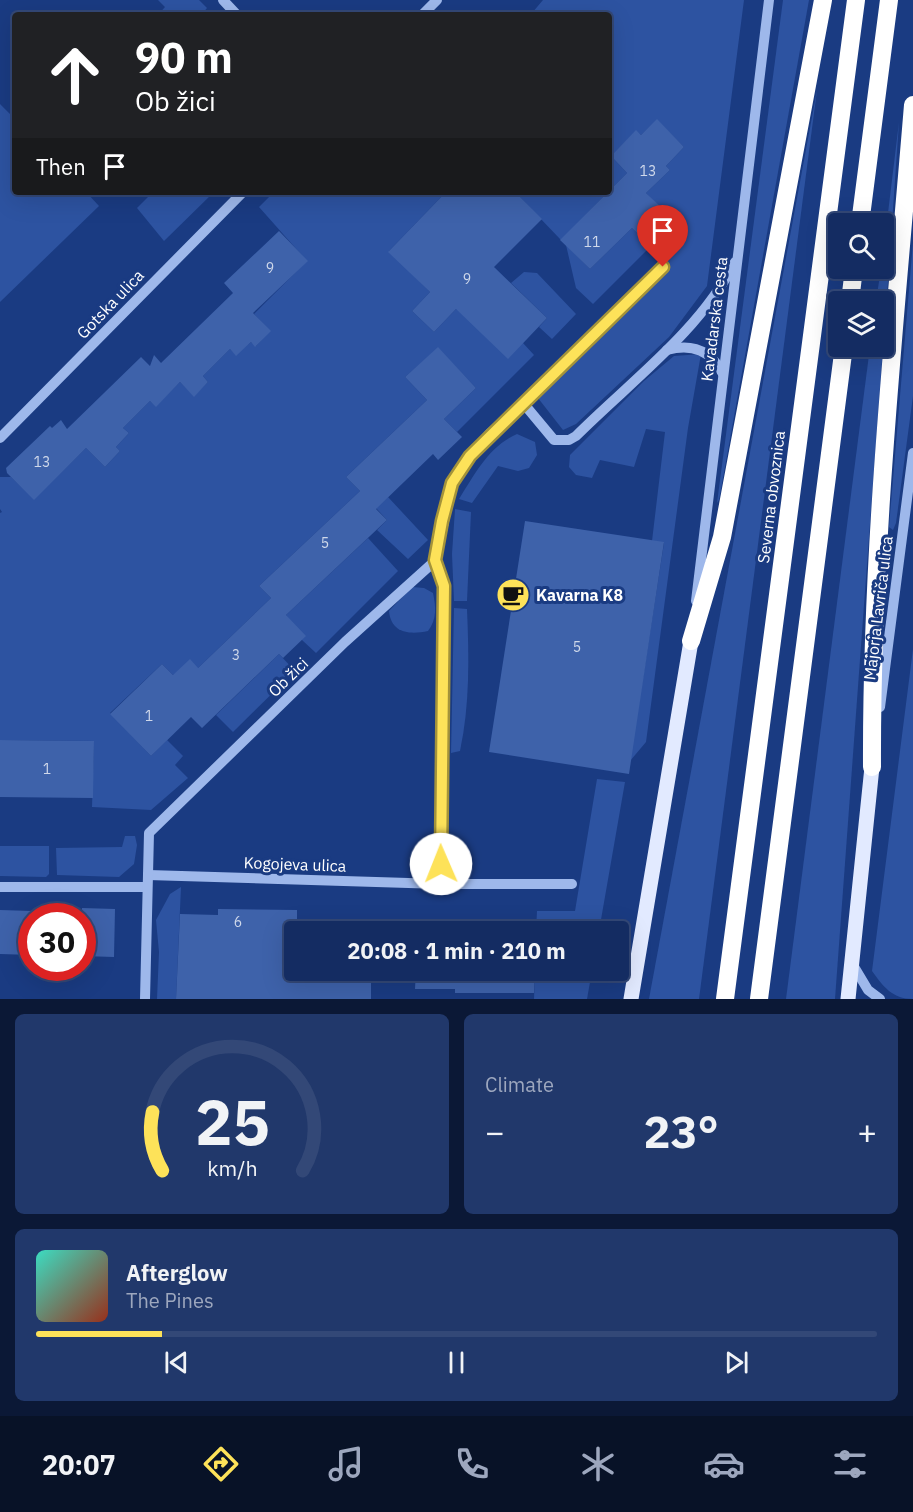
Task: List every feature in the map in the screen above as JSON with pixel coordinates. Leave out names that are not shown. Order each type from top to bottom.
[{"type":"highway","points":[[691,641],[722,537],[823,0]]},
{"type":"highway","name":"Severna obvoznica","points":[[725,999],[856,0]]},
{"type":"highway","points":[[861,213],[889,0]]},
{"type":"highway","points":[[872,767],[872,658],[884,468],[913,105]]},
{"type":"highway","points":[[759,999],[843,357]]},
{"type":"main road","points":[[631,999],[691,641]]},
{"type":"main road","points":[[849,999],[851,957],[872,767]]},
{"type":"street","points":[[223,0],[234,12]]},
{"type":"street","points":[[425,12],[437,0]]},
{"type":"street","name":"Kavadarska cesta","points":[[691,641],[735,262],[769,0]]},
{"type":"street","name":"Gotska ulica","points":[[0,438],[240,195]]},
{"type":"street","points":[[524,404],[554,440],[569,440],[667,350],[715,297],[735,262]]},
{"type":"street","points":[[441,884],[444,586],[435,560],[452,483],[470,456],[490,433],[524,404],[663,267]]},
{"type":"street","points":[[667,350],[688,346],[697,348],[716,362],[723,374]]},
{"type":"street","name":"Majorja Lavriča ulica","points":[[872,767],[913,453]]},
{"type":"street","name":"Ob žici","points":[[145,999],[149,833],[407,583],[435,560]]},
{"type":"street","name":"Kogojeva ulica","points":[[148,875],[441,884],[572,884]]},
{"type":"street","points":[[0,887],[147,887]]},
{"type":"street","points":[[851,957],[859,977],[868,990],[880,999]]},
{"type":"shaded area","points":[[158,0],[199,0],[207,8],[204,12],[161,12],[165,7]]},
{"type":"shaded area","points":[[543,0],[744,0],[707,286],[669,337],[576,424],[563,430],[538,398],[668,266],[649,248],[593,304],[576,288],[566,245],[590,269],[632,228],[638,234],[662,210],[646,193],[670,170],[666,166],[684,147],[657,120],[641,135],[636,131],[612,155],[612,12],[533,12]]},
{"type":"shaded area","points":[[783,0],[809,0],[717,503]]},
{"type":"shaded area","points":[[817,90],[699,999],[649,999]]},
{"type":"shaded area","points":[[0,104],[12,116],[12,195],[89,195],[99,206],[0,302]]},
{"type":"shaded area","points":[[899,122],[893,213],[888,213]]},
{"type":"shaded area","points":[[612,157],[627,173],[612,188]]},
{"type":"shaded area","points":[[150,195],[211,195],[164,241],[137,208]]},
{"type":"shaded area","points":[[271,195],[443,195],[389,251],[430,292],[412,311],[434,332],[456,309],[523,343],[534,355],[457,432],[444,419],[476,388],[438,348],[405,377],[427,400],[346,477],[360,491],[259,586],[271,598],[198,668],[173,675],[162,664],[110,713],[151,756],[167,740],[183,756],[175,765],[188,778],[151,810],[92,807],[94,741],[0,740],[0,513],[2,512],[0,509],[0,477],[11,477],[34,499],[86,448],[105,467],[120,451],[116,447],[129,433],[123,428],[150,401],[156,406],[180,382],[194,396],[208,382],[203,376],[230,349],[236,355],[251,342],[256,346],[270,331],[254,314],[307,261],[259,207]]},
{"type":"shaded area","points":[[518,195],[605,195],[561,240]]},
{"type":"shaded area","points":[[913,242],[913,396],[896,523],[893,530],[889,527]]},
{"type":"shaded area","points":[[524,272],[537,273],[576,314],[552,339],[539,327],[547,318],[511,283]]},
{"type":"shaded area","points":[[879,279],[888,279],[887,291],[878,291]]},
{"type":"shaded area","points":[[701,354],[688,428],[646,742],[630,761],[664,543],[652,541],[665,432],[646,429],[634,467],[600,460],[592,478],[576,475],[569,467],[570,455],[644,381],[674,356]]},
{"type":"shaded area","points":[[869,357],[882,357],[835,999],[786,999]]},
{"type":"shaded area","points":[[517,434],[535,442],[537,455],[529,468],[518,471],[498,466],[472,503],[459,499],[491,453],[507,439]]},
{"type":"shaded area","points":[[388,497],[428,540],[408,559],[377,530],[387,520],[376,508]]},
{"type":"shaded area","points":[[455,509],[471,512],[467,601],[454,601],[452,554]]},
{"type":"shaded area","points":[[368,538],[398,571],[316,653],[302,640],[286,615]]},
{"type":"shaded area","points":[[412,587],[424,588],[433,593],[435,613],[428,631],[414,633],[402,631],[393,624],[390,618],[389,611]]},
{"type":"shaded area","points":[[454,608],[467,609],[468,680],[466,716],[460,751],[451,753]]},
{"type":"shaded area","points":[[913,649],[913,999],[894,994],[872,971]]},
{"type":"shaded area","points":[[279,654],[295,671],[233,732],[216,715]]},
{"type":"shaded area","points":[[597,779],[625,782],[601,921],[536,921],[537,911],[575,911]]},
{"type":"shaded area","points":[[125,836],[135,836],[137,845],[134,864],[119,877],[57,875],[56,848],[122,847]]},
{"type":"shaded area","points":[[0,846],[49,846],[49,874],[46,877],[0,876]]},
{"type":"shaded area","points":[[181,887],[176,999],[157,999],[159,952],[156,920],[170,894]]},
{"type":"shaded area","points":[[535,981],[590,981],[587,999],[534,999]]},
{"type":"building","points":[[657,119],[684,147],[666,166],[670,170],[646,193],[663,209],[638,234],[632,228],[590,269],[560,240],[605,195],[612,195],[612,188],[627,173],[612,155],[636,130],[641,135]]},
{"type":"building","points":[[443,195],[518,195],[542,219],[494,267],[547,318],[508,359],[456,309],[434,332],[412,311],[430,292],[388,252]]},
{"type":"building","points":[[279,231],[308,261],[253,313],[271,331],[255,347],[251,342],[236,356],[230,349],[203,376],[208,382],[194,397],[180,382],[156,407],[150,401],[123,428],[129,433],[116,447],[120,451],[105,467],[86,448],[34,500],[7,473],[6,468],[50,426],[52,428],[61,420],[67,429],[141,357],[150,366],[154,355],[161,363],[233,293],[224,283]]},
{"type":"building","points":[[438,347],[476,388],[444,419],[462,437],[438,460],[433,454],[376,509],[387,520],[286,615],[306,636],[283,658],[279,654],[202,728],[191,717],[151,756],[110,714],[162,664],[173,675],[190,659],[198,668],[271,598],[259,586],[360,491],[346,477],[427,400],[405,377]]},
{"type":"building","points":[[525,521],[664,542],[629,774],[489,752]]},
{"type":"building","points":[[0,740],[94,741],[93,798],[0,797]]},
{"type":"building","points":[[96,908],[115,909],[114,957],[96,956]]},
{"type":"building","points":[[218,909],[297,910],[297,921],[284,921],[284,981],[371,981],[371,999],[176,999],[180,914],[218,915]]},
{"type":"building","points":[[0,910],[18,911],[18,955],[0,954]]},
{"type":"building","points":[[415,981],[535,981],[534,993],[455,993],[455,989],[415,989]]},
{"type":"place","name":"Kavarna K8","points":[[513,595]]},
{"type":"route","points":[[441,864],[444,586],[435,560],[452,483],[470,456],[490,433],[524,404],[663,267]]}]
